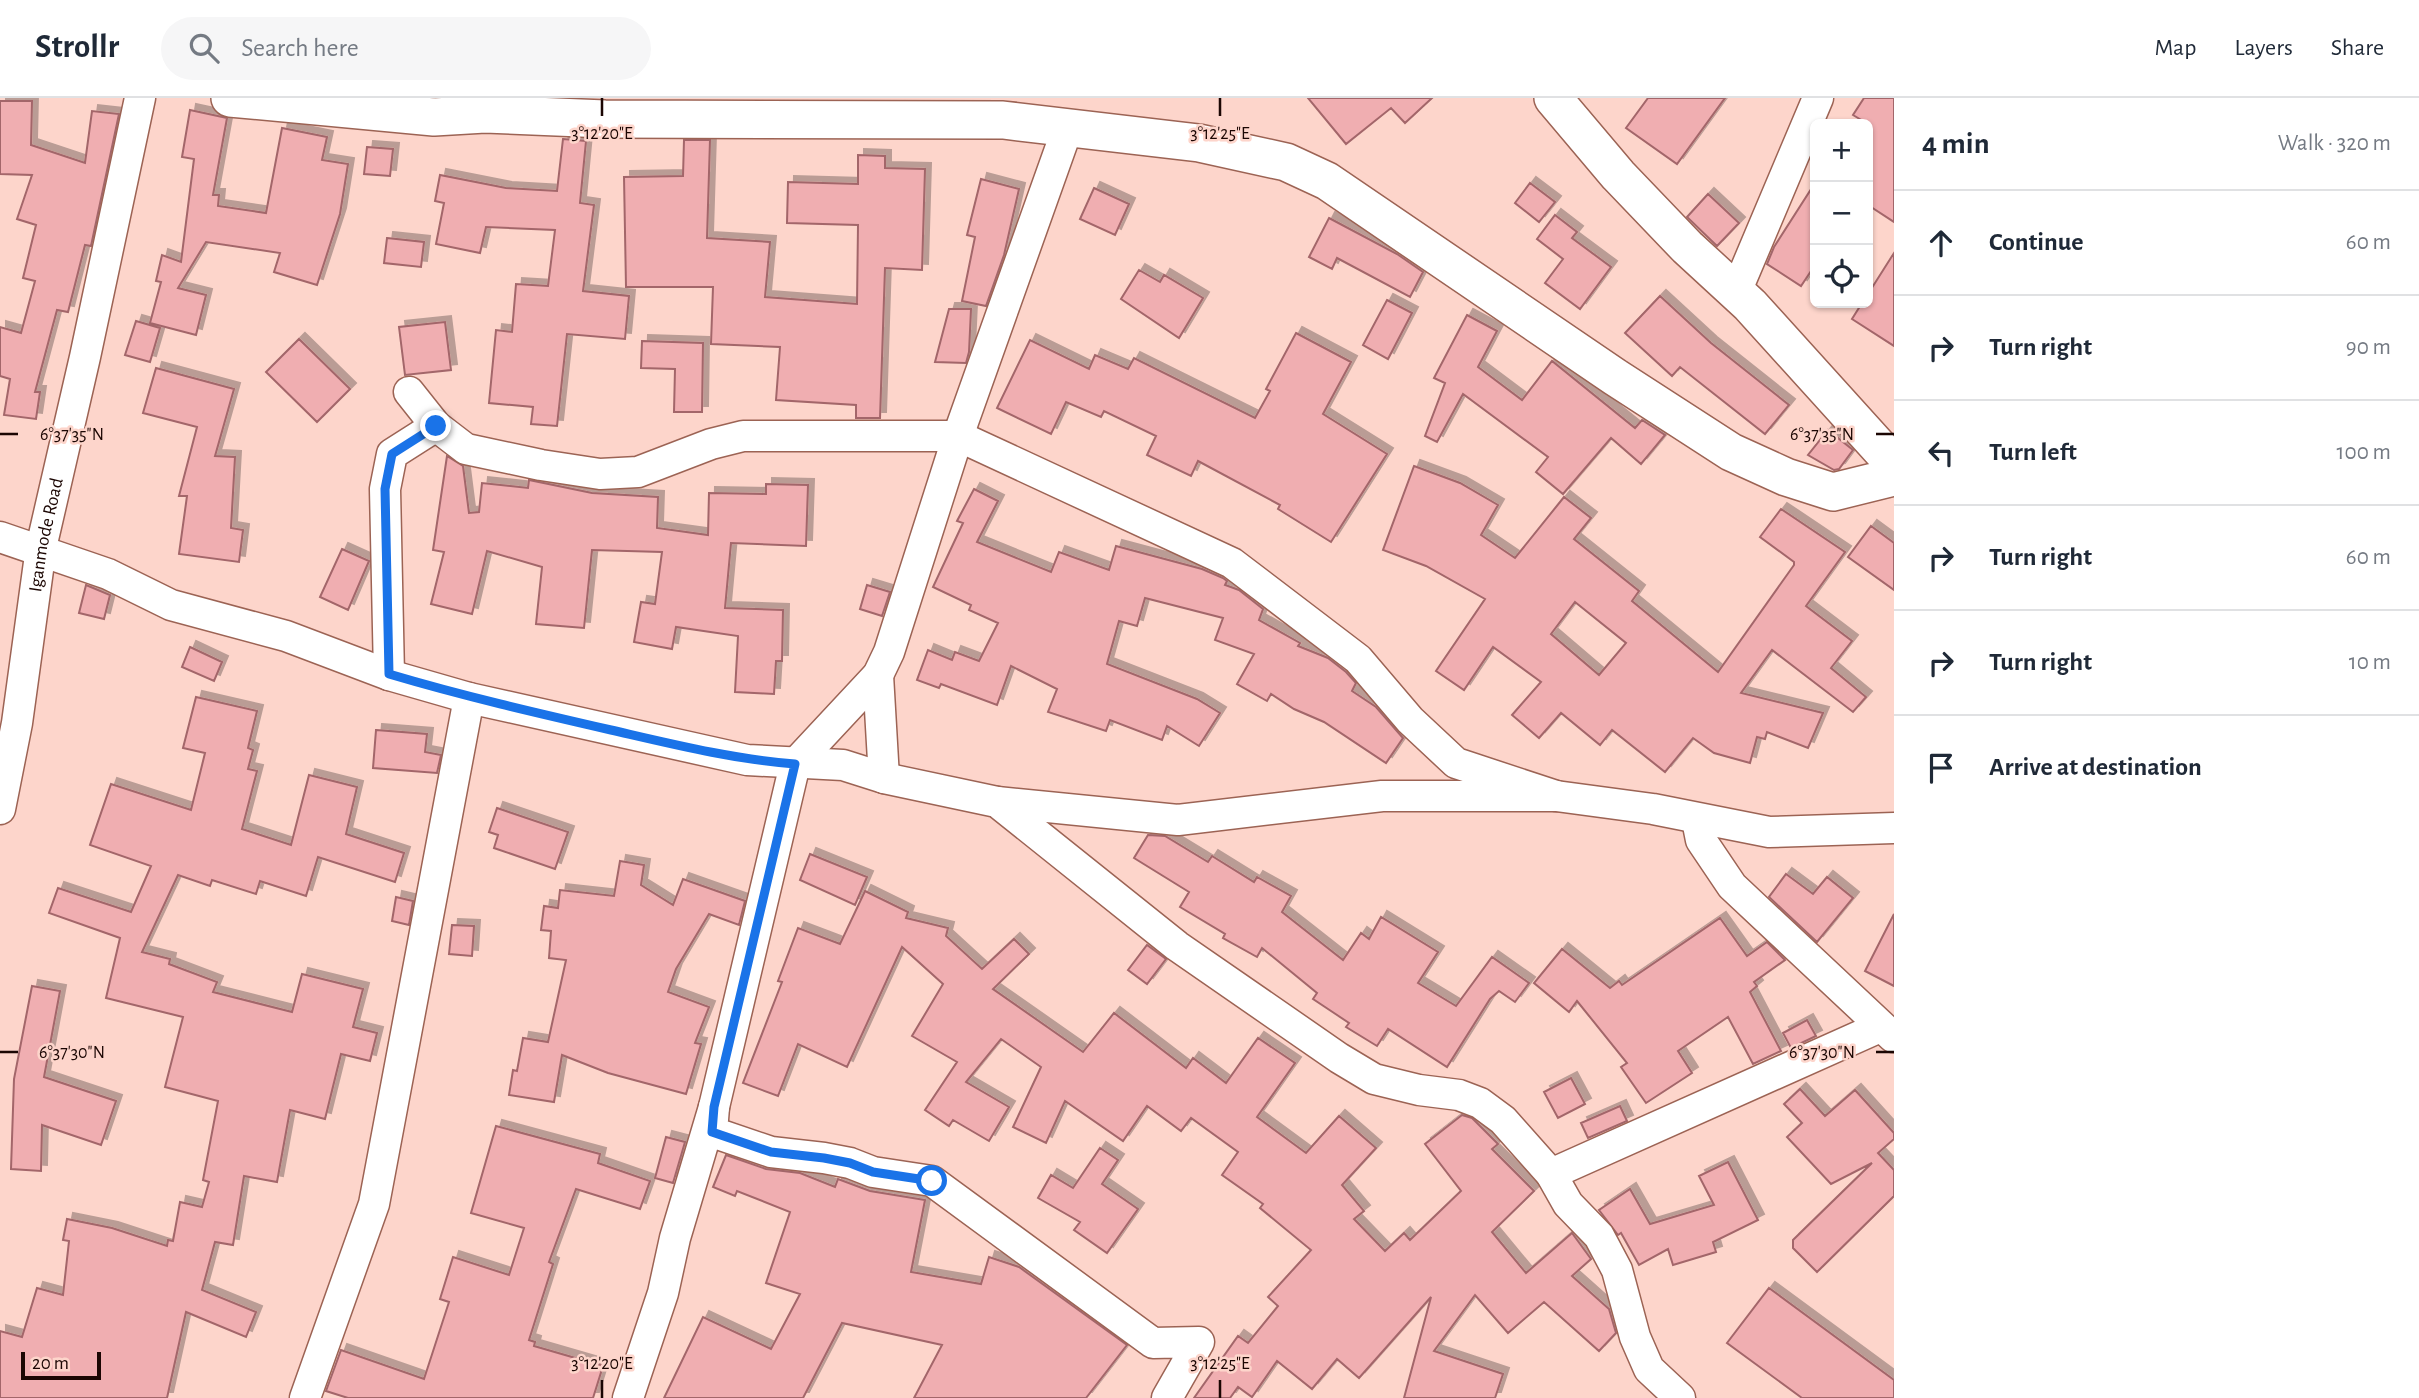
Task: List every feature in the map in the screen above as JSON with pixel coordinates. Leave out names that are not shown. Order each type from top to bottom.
[{"type":"street","name":"Iganmode Road","points":[[0,809],[17,723],[41,548],[140,98]]},
{"type":"street","points":[[230,98],[437,107],[485,114],[605,119],[999,109],[1068,127],[1176,139],[1286,162],[1327,181],[1615,377],[1731,452],[1786,477],[1833,492],[1894,477]]},
{"type":"street","points":[[1553,98],[1618,175],[1687,247],[1736,292],[1894,464]]},
{"type":"street","points":[[1736,292],[1818,98]]},
{"type":"street","points":[[628,1398],[663,1293],[675,1238],[714,1107],[795,764],[878,674],[889,652],[958,436],[1068,127]]},
{"type":"street","points":[[409,392],[436,426],[466,449],[600,474],[638,472],[711,444],[743,436],[958,436],[1232,563],[1358,659],[1410,720],[1456,763],[1556,796]]},
{"type":"street","points":[[389,674],[385,489],[392,454],[436,426]]},
{"type":"street","points":[[0,537],[41,548],[108,573],[171,605],[286,636],[389,674],[469,698],[747,760],[843,765],[884,778],[997,802],[1178,820],[1382,796],[1556,796],[1632,806],[1769,832],[1894,828]]},
{"type":"street","points":[[878,674],[884,778]]},
{"type":"street","points":[[304,1398],[374,1204],[469,698]]},
{"type":"street","points":[[997,802],[1177,946],[1281,1019],[1374,1079],[1419,1090],[1459,1095],[1480,1102],[1503,1120],[1551,1174],[1568,1204],[1600,1237],[1617,1270],[1635,1338],[1649,1369],[1680,1398]]},
{"type":"street","points":[[1551,1174],[1887,1033],[1732,886],[1701,840],[1697,820]]},
{"type":"street","points":[[714,1107],[712,1132],[749,1145],[771,1152],[824,1158],[850,1163],[873,1172],[932,1181],[1153,1343],[1199,1342],[1167,1398]]},
{"type":"building","points":[[1308,98],[1432,98],[1405,123],[1391,108],[1346,144]]},
{"type":"building","points":[[1648,98],[1725,98],[1677,164],[1626,128]]},
{"type":"building","points":[[1864,98],[1894,98],[1894,222],[1873,208],[1873,119],[1860,119],[1853,115]]},
{"type":"building","points":[[0,101],[32,101],[31,145],[85,163],[92,111],[119,114],[91,246],[85,245],[68,312],[57,310],[35,392],[40,392],[36,419],[4,415],[10,379],[0,376],[0,327],[21,333],[35,281],[23,278],[36,225],[17,219],[32,175],[0,174]]},
{"type":"building","points":[[190,110],[227,118],[213,195],[219,195],[218,206],[266,213],[282,128],[327,137],[322,160],[348,164],[340,214],[317,285],[274,272],[280,253],[206,242],[178,288],[206,295],[196,335],[150,323],[161,282],[156,281],[162,255],[181,262],[194,159],[182,157]]},
{"type":"building","points":[[563,139],[586,141],[580,203],[594,205],[583,291],[629,296],[625,339],[567,334],[557,426],[531,424],[533,407],[489,403],[496,330],[512,332],[516,284],[548,286],[555,230],[486,227],[480,253],[436,244],[444,203],[435,201],[440,175],[506,188],[557,191]]},
{"type":"building","points":[[684,140],[710,140],[707,238],[770,242],[765,297],[857,304],[858,225],[787,223],[788,182],[858,184],[858,155],[885,156],[885,168],[925,169],[922,270],[885,268],[880,418],[856,418],[856,405],[776,400],[780,347],[711,344],[713,287],[626,287],[624,177],[683,176]]},
{"type":"building","points":[[367,147],[393,149],[390,176],[364,174]]},
{"type":"building","points":[[981,179],[1019,189],[1004,255],[986,306],[962,301],[975,237],[967,235]]},
{"type":"building","points":[[1530,183],[1555,202],[1539,222],[1515,203]]},
{"type":"building","points":[[1094,188],[1129,204],[1115,235],[1080,219]]},
{"type":"building","points":[[1810,191],[1810,272],[1801,286],[1767,264],[1774,247]]},
{"type":"building","points":[[1708,194],[1739,223],[1717,246],[1687,217]]},
{"type":"building","points":[[1555,215],[1577,232],[1572,238],[1611,267],[1580,309],[1545,283],[1563,259],[1537,239]]},
{"type":"building","points":[[1329,218],[1397,254],[1423,272],[1410,297],[1337,258],[1332,269],[1309,257]]},
{"type":"building","points":[[387,238],[424,242],[421,267],[384,263]]},
{"type":"building","points":[[1894,253],[1894,346],[1852,319],[1859,308],[1873,308],[1873,286]]},
{"type":"building","points":[[1139,270],[1160,282],[1164,275],[1203,298],[1179,338],[1121,299]]},
{"type":"building","points":[[1660,296],[1711,343],[1789,405],[1765,434],[1680,367],[1672,376],[1625,333]]},
{"type":"building","points":[[1387,300],[1412,313],[1388,359],[1363,345]]},
{"type":"building","points":[[949,309],[971,309],[966,363],[935,362]]},
{"type":"building","points":[[1467,315],[1497,331],[1478,367],[1522,400],[1552,361],[1635,428],[1642,420],[1665,435],[1641,464],[1611,438],[1563,494],[1536,472],[1548,457],[1463,394],[1437,442],[1425,436],[1445,383],[1434,378]]},
{"type":"building","points":[[136,321],[160,328],[150,362],[125,355]]},
{"type":"building","points":[[445,322],[451,370],[405,375],[399,327]]},
{"type":"building","points":[[1296,333],[1351,362],[1323,414],[1387,454],[1331,542],[1278,509],[1280,505],[1198,461],[1191,476],[1147,455],[1156,436],[1104,411],[1101,417],[1066,402],[1051,434],[997,408],[1030,340],[1089,369],[1095,355],[1128,369],[1134,358],[1255,418],[1270,391],[1266,389]]},
{"type":"building","points":[[299,339],[350,389],[317,422],[266,372]]},
{"type":"building","points":[[642,341],[703,343],[702,412],[674,412],[675,369],[641,368]]},
{"type":"building","points":[[156,368],[234,389],[215,456],[235,457],[231,528],[243,530],[239,562],[179,554],[187,496],[179,496],[197,427],[143,413]]},
{"type":"building","points":[[1828,430],[1853,450],[1839,469],[1834,470],[1808,455]]},
{"type":"building","points":[[447,456],[463,466],[469,513],[479,512],[482,483],[528,488],[529,480],[592,493],[658,497],[657,528],[708,535],[709,493],[766,494],[766,484],[808,485],[806,546],[731,543],[725,608],[783,610],[782,661],[776,661],[774,694],[735,692],[738,636],[676,627],[672,649],[634,642],[641,602],[655,604],[662,552],[592,550],[584,628],[536,624],[542,567],[487,551],[472,614],[431,604],[444,552],[433,550]]},
{"type":"building","points":[[1414,466],[1460,483],[1498,505],[1481,535],[1515,558],[1564,497],[1591,518],[1574,539],[1639,591],[1632,601],[1718,672],[1794,565],[1794,562],[1760,537],[1781,509],[1845,552],[1806,606],[1852,641],[1831,668],[1866,697],[1853,712],[1772,650],[1741,693],[1823,713],[1808,748],[1767,732],[1765,739],[1757,737],[1750,763],[1714,753],[1693,738],[1665,772],[1612,730],[1600,745],[1561,713],[1539,738],[1512,715],[1541,682],[1493,647],[1464,690],[1436,671],[1485,599],[1426,566],[1383,550]],"holes":[[[1575,602],[1626,643],[1599,675],[1551,634]]]},
{"type":"building","points":[[974,489],[998,501],[977,542],[1051,572],[1059,552],[1109,570],[1116,546],[1202,569],[1223,578],[1227,581],[1225,585],[1239,590],[1263,609],[1259,620],[1300,643],[1298,646],[1328,658],[1346,672],[1356,683],[1352,691],[1376,707],[1403,738],[1386,763],[1324,722],[1294,709],[1271,694],[1267,701],[1237,684],[1254,654],[1215,640],[1223,618],[1145,598],[1137,626],[1119,621],[1107,664],[1197,699],[1220,713],[1199,746],[1167,726],[1162,740],[1110,720],[1106,731],[1048,712],[1057,689],[1011,666],[997,705],[941,684],[939,688],[917,680],[928,650],[952,660],[955,652],[979,661],[998,623],[969,610],[971,605],[933,587],[963,523],[957,521]]},
{"type":"building","points":[[1871,526],[1894,543],[1894,590],[1848,557]]},
{"type":"building","points":[[342,549],[369,561],[348,610],[320,597]]},
{"type":"building","points":[[86,585],[110,595],[104,619],[79,613]]},
{"type":"building","points":[[867,585],[890,592],[882,616],[860,609]]},
{"type":"building","points":[[190,647],[222,662],[214,681],[182,667]]},
{"type":"building","points":[[196,697],[257,711],[248,748],[253,750],[248,769],[257,771],[242,829],[291,845],[309,775],[357,787],[346,834],[404,853],[395,882],[318,857],[306,896],[260,881],[256,894],[212,880],[210,886],[178,875],[142,952],[170,959],[169,964],[217,982],[213,992],[292,1012],[302,974],[363,989],[353,1027],[377,1033],[370,1061],[341,1054],[325,1119],[290,1110],[277,1182],[244,1176],[233,1245],[215,1242],[202,1290],[256,1312],[246,1337],[186,1312],[167,1398],[0,1398],[0,1331],[22,1337],[37,1288],[63,1295],[69,1241],[63,1240],[67,1219],[112,1228],[167,1246],[168,1240],[173,1241],[180,1202],[202,1207],[209,1182],[203,1180],[218,1101],[165,1087],[183,1017],[106,998],[120,938],[49,913],[58,888],[131,912],[151,866],[90,845],[111,784],[191,810],[205,753],[183,748]]},
{"type":"building","points":[[376,730],[427,734],[425,752],[441,755],[437,773],[373,768]]},
{"type":"building","points":[[497,808],[568,832],[555,869],[494,848],[498,835],[489,832]]},
{"type":"building","points":[[1148,835],[1165,836],[1208,862],[1212,856],[1254,882],[1257,877],[1291,896],[1282,912],[1343,960],[1361,933],[1369,939],[1381,917],[1438,952],[1418,983],[1456,1006],[1492,957],[1529,983],[1515,1002],[1499,991],[1490,999],[1447,1067],[1388,1029],[1377,1046],[1346,1027],[1349,1023],[1313,999],[1317,993],[1262,948],[1257,957],[1223,938],[1225,934],[1180,907],[1189,892],[1134,858]]},
{"type":"building","points":[[810,854],[867,877],[855,905],[800,880]]},
{"type":"building","points":[[620,861],[644,865],[641,885],[673,905],[683,879],[745,901],[739,925],[709,914],[676,969],[668,992],[709,1007],[695,1043],[701,1044],[686,1094],[608,1073],[562,1055],[554,1102],[509,1095],[523,1038],[548,1042],[566,960],[549,958],[551,931],[541,930],[544,906],[558,908],[560,890],[614,896]]},
{"type":"building","points":[[1786,874],[1813,894],[1827,877],[1853,898],[1817,942],[1769,897]]},
{"type":"building","points":[[865,891],[908,912],[906,918],[948,928],[946,936],[982,969],[1014,939],[1029,954],[993,989],[1083,1052],[1114,1013],[1186,1068],[1193,1058],[1226,1083],[1258,1038],[1295,1063],[1257,1117],[1306,1153],[1339,1116],[1376,1148],[1342,1185],[1364,1211],[1354,1219],[1385,1251],[1404,1233],[1410,1240],[1461,1191],[1425,1144],[1462,1115],[1472,1118],[1498,1144],[1492,1149],[1534,1191],[1492,1232],[1526,1273],[1572,1233],[1591,1259],[1572,1276],[1609,1309],[1616,1333],[1599,1351],[1544,1302],[1508,1333],[1475,1295],[1434,1351],[1503,1374],[1495,1398],[1404,1398],[1431,1297],[1359,1378],[1337,1359],[1312,1389],[1277,1361],[1252,1397],[1238,1387],[1230,1398],[1194,1398],[1238,1336],[1248,1343],[1278,1306],[1268,1297],[1311,1250],[1260,1208],[1263,1204],[1222,1175],[1238,1152],[1191,1118],[1181,1131],[1147,1106],[1123,1141],[1065,1101],[1046,1143],[1013,1127],[1041,1067],[1001,1039],[966,1082],[1009,1107],[989,1141],[953,1120],[949,1126],[925,1110],[957,1062],[912,1036],[943,984],[902,947],[847,1067],[798,1044],[778,1096],[743,1083],[782,982],[778,981],[798,928],[840,944]]},
{"type":"building","points":[[396,897],[413,901],[409,925],[392,921]]},
{"type":"building","points":[[1894,914],[1894,986],[1865,971]]},
{"type":"building","points":[[1720,918],[1747,956],[1767,942],[1785,960],[1754,982],[1757,986],[1750,992],[1781,1051],[1753,1064],[1728,1017],[1678,1051],[1692,1073],[1646,1103],[1621,1067],[1627,1063],[1577,1001],[1569,1012],[1534,983],[1562,949],[1610,988],[1619,981],[1622,985]]},
{"type":"building","points":[[452,925],[474,926],[472,956],[449,954]]},
{"type":"building","points":[[1147,945],[1166,959],[1147,984],[1128,970]]},
{"type":"building","points":[[32,986],[60,991],[44,1077],[116,1101],[101,1145],[42,1125],[41,1171],[11,1169],[14,1079]]},
{"type":"building","points":[[1807,1020],[1816,1036],[1791,1048],[1783,1033]]},
{"type":"building","points":[[1571,1078],[1585,1104],[1558,1118],[1544,1092]]},
{"type":"building","points":[[1800,1089],[1825,1116],[1855,1090],[1894,1133],[1894,1139],[1878,1153],[1894,1170],[1894,1196],[1817,1272],[1793,1248],[1793,1240],[1872,1163],[1831,1184],[1787,1137],[1802,1123],[1784,1104]]},
{"type":"building","points":[[1620,1106],[1627,1121],[1588,1138],[1581,1123]]},
{"type":"building","points":[[496,1126],[600,1154],[598,1163],[650,1181],[640,1209],[576,1189],[549,1262],[553,1264],[529,1340],[535,1342],[534,1346],[603,1366],[593,1398],[348,1398],[326,1391],[341,1350],[424,1379],[449,1302],[440,1299],[453,1257],[509,1275],[524,1228],[471,1213]]},
{"type":"building","points":[[666,1137],[685,1142],[673,1183],[655,1178]]},
{"type":"building","points":[[1100,1148],[1118,1160],[1102,1184],[1138,1209],[1107,1253],[1074,1230],[1080,1222],[1038,1198],[1051,1175],[1073,1188]]},
{"type":"building","points":[[726,1155],[766,1169],[800,1173],[835,1187],[838,1179],[870,1191],[925,1200],[911,1272],[981,1284],[989,1257],[1019,1267],[1127,1345],[1086,1398],[914,1398],[942,1345],[842,1323],[803,1398],[664,1398],[703,1317],[771,1349],[800,1294],[766,1283],[790,1212],[737,1191],[735,1196],[713,1187]]},
{"type":"building","points":[[1728,1162],[1758,1220],[1713,1242],[1716,1252],[1673,1265],[1668,1249],[1639,1265],[1621,1233],[1618,1235],[1599,1210],[1630,1189],[1650,1224],[1714,1205],[1699,1176]]},
{"type":"building","points":[[1769,1288],[1894,1380],[1894,1398],[1802,1398],[1727,1343]]},
{"type":"route","points":[[436,426],[392,454],[385,489],[389,674],[469,698],[690,748],[747,760],[795,764],[714,1107],[712,1132],[771,1152],[824,1158],[850,1163],[873,1172],[932,1181]]}]
